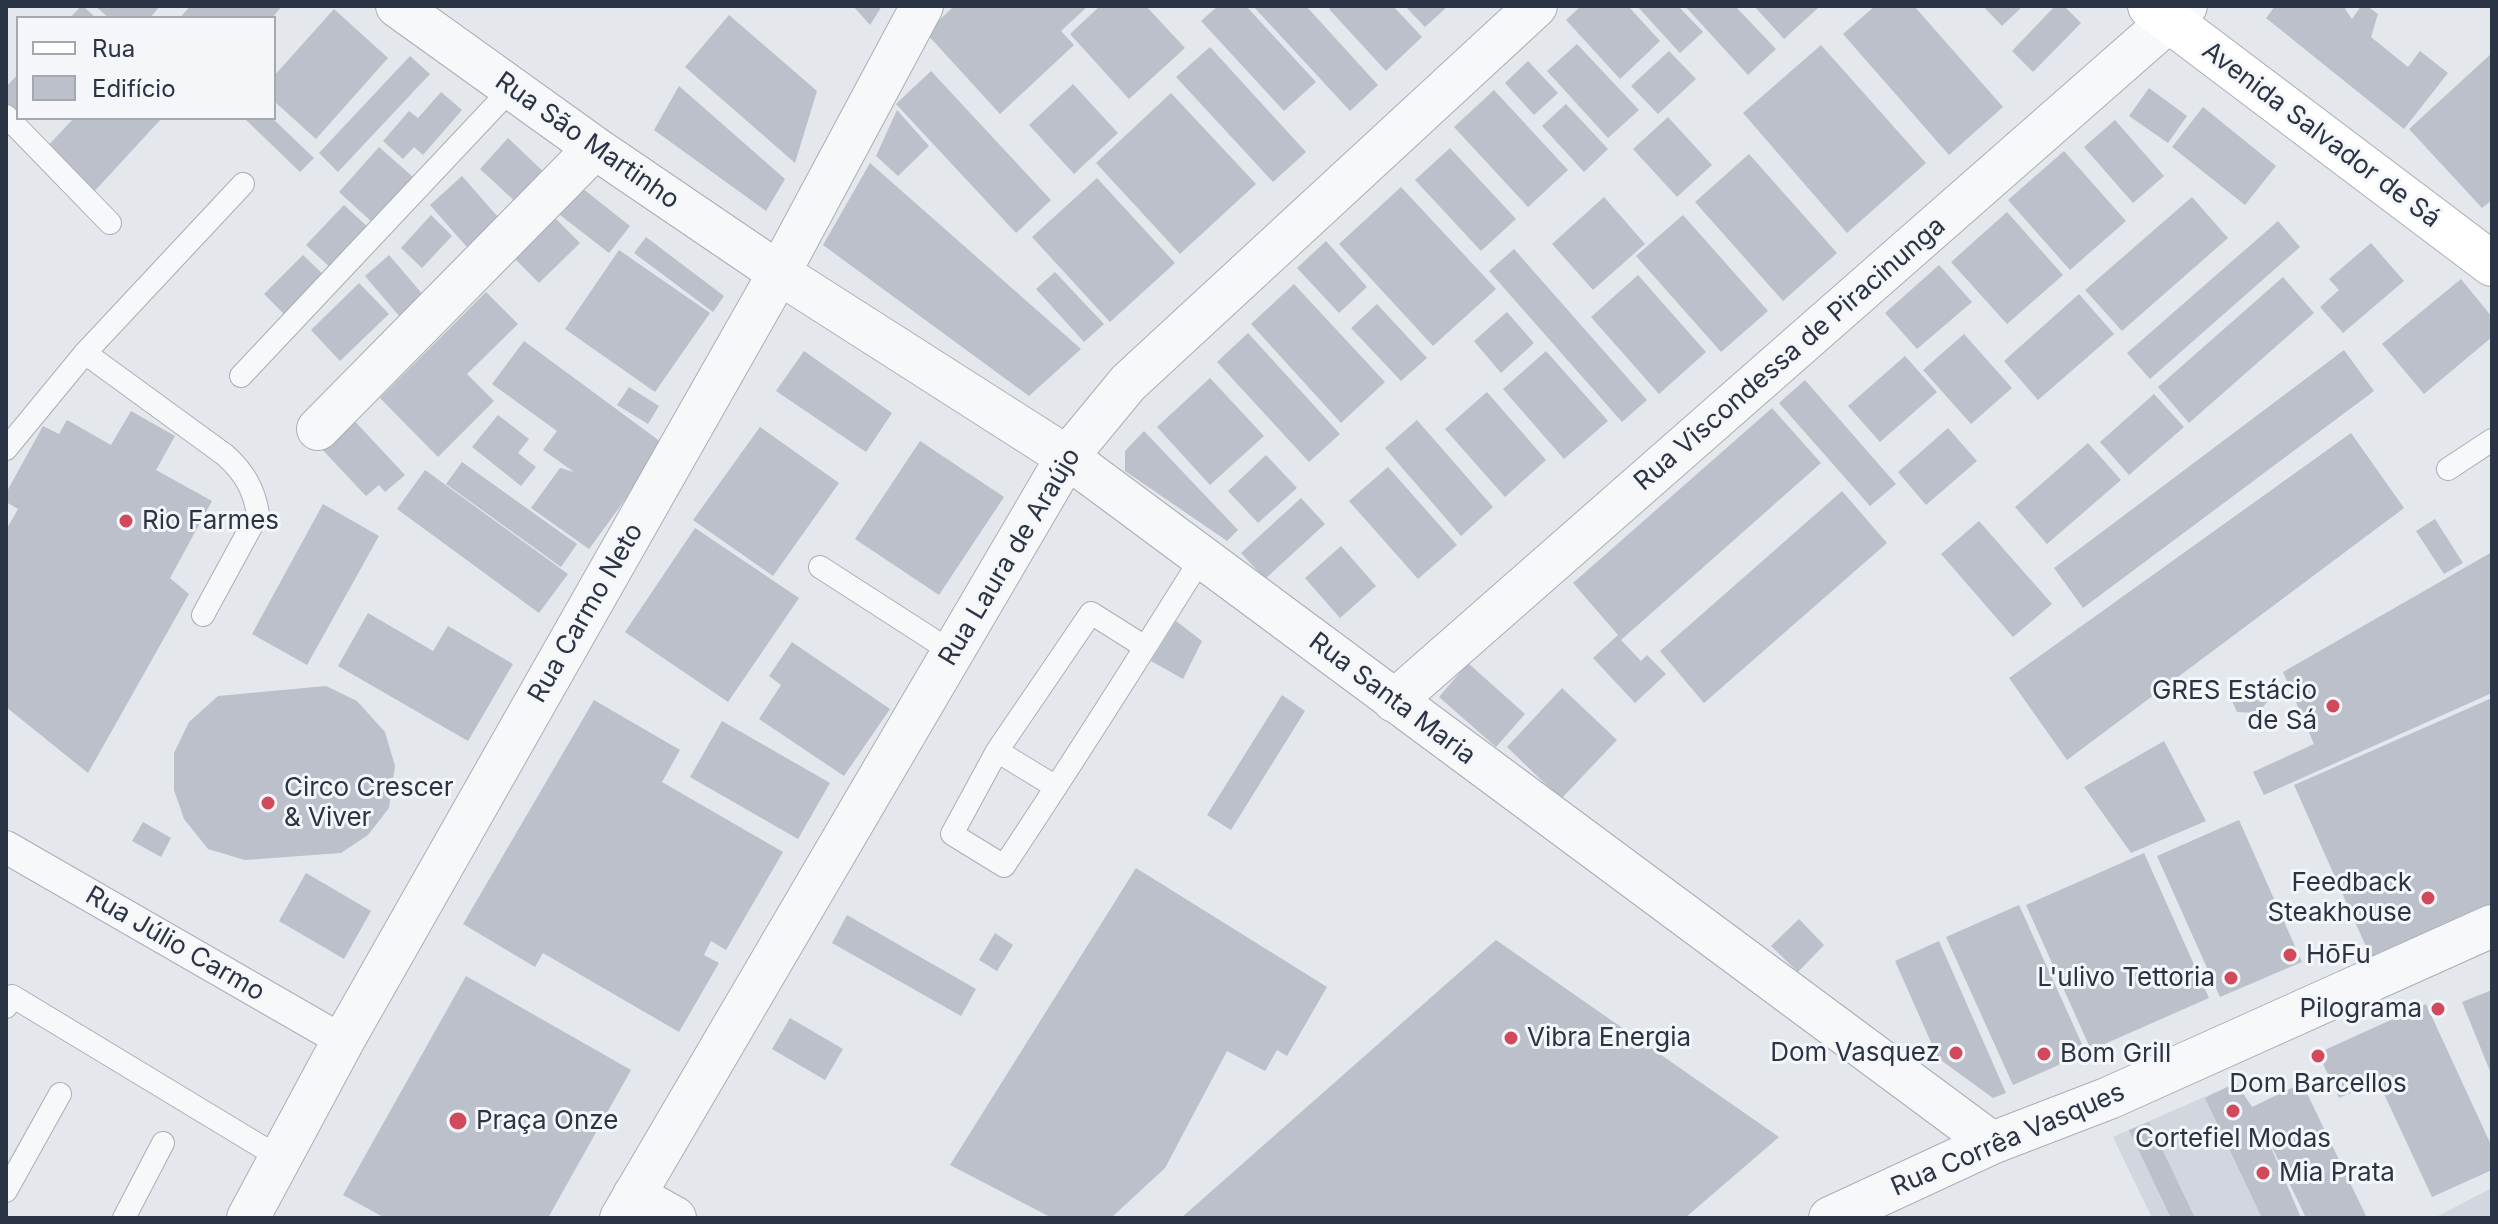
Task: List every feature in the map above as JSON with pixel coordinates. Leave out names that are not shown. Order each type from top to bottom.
[{"type":"main road","name":"Avenida Salvador de Sá","points":[[2168,11],[2492,264]]},
{"type":"street","name":"Rua São Martinho","points":[[397,6],[595,148],[779,273]]},
{"type":"street","name":"Rua Carmo Neto","points":[[248,1218],[343,1041],[779,273],[922,6]]},
{"type":"street","name":"Rua Laura de Araújo","points":[[628,1207],[1067,457],[1128,383],[1536,6]]},
{"type":"street","name":"Rua Viscondessa de Piracinunga","points":[[1394,701],[2168,11]]},
{"type":"street","points":[[318,429],[595,148]]},
{"type":"street","name":"Rua Santa Maria","points":[[779,273],[1067,457],[1992,1143]]},
{"type":"street","name":"Rua Júlio Carmo","points":[[6,847],[343,1041]]},
{"type":"street","name":"Rua Corrêa Vasques","points":[[1830,1218],[1992,1143],[2109,1098],[2492,926]]},
{"type":"street","points":[[628,1207],[675,1218]]},
{"type":"lane","points":[[241,376],[512,88]]},
{"type":"lane","points":[[6,116],[110,223]]},
{"type":"lane","points":[[6,449],[85,353],[243,184]]},
{"type":"lane","points":[[85,353],[225,455],[238,467],[255,495],[258,514],[203,615]]},
{"type":"lane","points":[[2448,469],[2492,440]]},
{"type":"lane","points":[[1145,647],[1091,613],[997,751],[952,834],[1004,866],[1056,787],[1145,647],[1202,557]]},
{"type":"lane","points":[[820,567],[952,652]]},
{"type":"lane","points":[[997,751],[1056,787]]},
{"type":"lane","points":[[8,998],[280,1158]]},
{"type":"lane","points":[[6,1191],[60,1094]]},
{"type":"lane","points":[[124,1218],[163,1143]]},
{"type":"shaded area","points":[[2236,1083],[2252,1107],[2301,1218],[2152,1218],[2113,1137]]},
{"type":"shaded area","points":[[2492,1188],[2492,1218],[2434,1218]]},
{"type":"building","points":[[83,6],[94,16],[72,16]]},
{"type":"building","points":[[95,6],[160,6],[152,16],[107,16]]},
{"type":"building","points":[[190,6],[282,6],[274,16],[182,16]]},
{"type":"building","points":[[853,6],[882,6],[870,25]]},
{"type":"building","points":[[954,6],[1088,6],[1061,31],[1074,45],[1000,114],[926,33]]},
{"type":"building","points":[[1100,6],[1146,6],[1185,48],[1129,99],[1070,34]]},
{"type":"building","points":[[1218,6],[1246,6],[1316,82],[1284,111],[1201,21]]},
{"type":"building","points":[[1253,6],[1306,6],[1378,85],[1350,111]]},
{"type":"building","points":[[1332,6],[1393,6],[1422,37],[1386,71],[1329,9]]},
{"type":"building","points":[[1405,6],[1448,6],[1425,27]]},
{"type":"building","points":[[1581,6],[1628,6],[1660,41],[1620,79],[1566,20]]},
{"type":"building","points":[[1637,6],[1678,6],[1703,32],[1680,53]]},
{"type":"building","points":[[1685,6],[1735,6],[1776,49],[1748,75]]},
{"type":"building","points":[[1754,6],[1816,6],[1818,8],[1784,39]]},
{"type":"building","points":[[1875,6],[1914,6],[2003,107],[1949,155],[1843,34]]},
{"type":"building","points":[[1983,6],[2023,6],[2002,26]]},
{"type":"building","points":[[2055,6],[2064,6],[2081,23],[2033,72],[2012,51]]},
{"type":"building","points":[[2275,6],[2347,6],[2345,9],[2352,19],[2361,6],[2367,6],[2378,14],[2371,37],[2408,67],[2420,51],[2448,73],[2404,129],[2266,18]]},
{"type":"building","points":[[334,9],[388,58],[316,139],[276,103],[276,74]]},
{"type":"building","points":[[729,15],[817,91],[795,163],[685,67]]},
{"type":"building","points":[[1577,44],[1639,110],[1608,138],[1547,71]]},
{"type":"building","points":[[1821,45],[1926,163],[1847,233],[1743,113]]},
{"type":"building","points":[[1210,47],[1306,152],[1273,182],[1176,77]]},
{"type":"building","points":[[1669,51],[1696,79],[1658,114],[1631,86]]},
{"type":"building","points":[[2492,53],[2492,200],[2482,208],[2409,129]]},
{"type":"building","points":[[410,56],[430,74],[338,172],[319,153]]},
{"type":"building","points":[[1528,61],[1558,93],[1534,115],[1505,83]]},
{"type":"building","points":[[931,71],[1051,200],[1016,233],[896,104]]},
{"type":"building","points":[[16,76],[16,112],[6,102],[6,87]]},
{"type":"building","points":[[1073,84],[1118,133],[1074,174],[1029,125]]},
{"type":"building","points":[[679,86],[785,179],[766,211],[654,130]]},
{"type":"building","points":[[2149,88],[2187,116],[2168,143],[2129,116]]},
{"type":"building","points":[[1494,90],[1568,170],[1528,207],[1454,127]]},
{"type":"building","points":[[441,92],[462,110],[423,155],[414,147],[403,159],[383,141],[409,111],[418,118]]},
{"type":"building","points":[[1171,93],[1256,184],[1180,254],[1096,163]]},
{"type":"building","points":[[1566,104],[1608,149],[1584,172],[1542,126]]},
{"type":"building","points":[[2203,107],[2276,166],[2245,205],[2172,147]]},
{"type":"building","points":[[897,110],[929,146],[898,176],[876,156]]},
{"type":"building","points":[[1668,117],[1712,165],[1677,197],[1633,149]]},
{"type":"building","points":[[72,120],[160,120],[91,195],[43,151]]},
{"type":"building","points":[[246,120],[274,120],[314,158],[300,172]]},
{"type":"building","points":[[2115,120],[2164,176],[2133,203],[2084,147]]},
{"type":"building","points":[[508,138],[547,175],[519,205],[480,169]]},
{"type":"building","points":[[379,147],[413,177],[373,223],[339,192]]},
{"type":"building","points":[[1450,148],[1516,219],[1481,251],[1415,180]]},
{"type":"building","points":[[2064,151],[2126,221],[2070,270],[2008,200]]},
{"type":"building","points":[[1749,154],[1837,253],[1783,301],[1695,202]]},
{"type":"building","points":[[870,163],[1081,349],[1029,396],[823,245]]},
{"type":"building","points":[[462,176],[505,225],[473,254],[430,205]]},
{"type":"building","points":[[1097,178],[1175,263],[1110,322],[1032,237]]},
{"type":"building","points":[[577,184],[630,226],[609,253],[555,211]]},
{"type":"building","points":[[1401,187],[1496,289],[1433,346],[1339,244]]},
{"type":"building","points":[[1604,197],[1645,244],[1593,290],[1552,244]]},
{"type":"building","points":[[2192,197],[2228,238],[2122,331],[2085,290]]},
{"type":"building","points":[[344,205],[371,230],[334,271],[306,245]]},
{"type":"building","points":[[2007,212],[2063,275],[2007,324],[1951,262]]},
{"type":"building","points":[[431,215],[452,236],[422,268],[401,248]]},
{"type":"building","points":[[1683,215],[1768,311],[1721,352],[1636,256]]},
{"type":"building","points":[[553,216],[580,243],[539,283],[513,257]]},
{"type":"building","points":[[2278,221],[2300,247],[2150,379],[2127,353]]},
{"type":"building","points":[[646,237],[724,296],[713,312],[634,253]]},
{"type":"building","points":[[1326,241],[1367,287],[1339,313],[1297,268]]},
{"type":"building","points":[[2371,243],[2404,281],[2343,333],[2320,307],[2339,290],[2329,279]]},
{"type":"building","points":[[1514,249],[1647,400],[1622,422],[1489,271]]},
{"type":"building","points":[[619,250],[710,313],[655,392],[565,329]]},
{"type":"building","points":[[303,255],[328,279],[289,319],[264,294]]},
{"type":"building","points":[[389,255],[424,296],[400,317],[365,276]]},
{"type":"building","points":[[1939,265],[1972,302],[1917,349],[1885,313]]},
{"type":"building","points":[[1055,272],[1104,324],[1084,342],[1036,289]]},
{"type":"building","points":[[1638,275],[1706,352],[1659,394],[1591,317]]},
{"type":"building","points":[[2283,277],[2314,313],[2189,423],[2158,387]]},
{"type":"building","points":[[2461,279],[2492,317],[2492,337],[2424,394],[2382,344]]},
{"type":"building","points":[[359,283],[389,314],[340,361],[311,330]]},
{"type":"building","points":[[1294,284],[1385,382],[1341,423],[1251,324]]},
{"type":"building","points":[[486,292],[518,324],[467,374],[494,401],[438,457],[380,398]]},
{"type":"building","points":[[2079,294],[2114,334],[2038,400],[2004,361]]},
{"type":"building","points":[[1377,304],[1427,358],[1401,381],[1351,328]]},
{"type":"building","points":[[1507,312],[1534,343],[1501,373],[1474,341]]},
{"type":"building","points":[[1248,333],[1340,434],[1309,462],[1217,362]]},
{"type":"building","points":[[1964,334],[2012,388],[1971,424],[1923,370]]},
{"type":"building","points":[[524,341],[665,445],[589,549],[531,508],[560,468],[574,472],[543,450],[557,431],[492,384]]},
{"type":"building","points":[[2344,350],[2374,391],[2083,608],[2054,568]]},
{"type":"building","points":[[804,351],[892,413],[866,452],[776,391]]},
{"type":"building","points":[[1546,351],[1608,421],[1564,459],[1503,389]]},
{"type":"building","points":[[1905,356],[1937,392],[1880,442],[1848,406]]},
{"type":"building","points":[[1210,378],[1264,436],[1210,485],[1157,427]]},
{"type":"building","points":[[1805,380],[1896,484],[1870,506],[1779,403]]},
{"type":"building","points":[[629,387],[659,406],[648,424],[617,405]]},
{"type":"building","points":[[1487,392],[1546,460],[1505,497],[1445,429]]},
{"type":"building","points":[[2154,394],[2184,427],[2129,475],[2100,442]]},
{"type":"building","points":[[1772,408],[1821,463],[1621,640],[1641,661],[1647,655],[1666,674],[1635,703],[1593,658],[1618,635],[1573,583]]},
{"type":"building","points":[[131,411],[175,436],[156,470],[212,501],[170,578],[189,594],[88,773],[6,707],[6,530],[18,509],[6,502],[6,493],[43,426],[59,434],[67,420],[111,445]]},
{"type":"building","points":[[349,415],[405,475],[385,492],[379,485],[366,496],[318,445]]},
{"type":"building","points":[[498,415],[529,439],[518,453],[536,467],[521,486],[472,447]]},
{"type":"building","points":[[1417,420],[1493,507],[1461,536],[1385,448]]},
{"type":"building","points":[[760,427],[839,483],[773,576],[693,520]]},
{"type":"building","points":[[1948,428],[1977,461],[1926,505],[1898,472]]},
{"type":"building","points":[[1144,431],[1238,530],[1227,541],[1125,471],[1125,451]]},
{"type":"building","points":[[2351,433],[2404,508],[2067,760],[2009,678]]},
{"type":"building","points":[[920,441],[1004,497],[939,595],[855,539]]},
{"type":"building","points":[[2088,443],[2121,480],[2047,544],[2015,507]]},
{"type":"building","points":[[1266,455],[1297,488],[1258,523],[1228,491]]},
{"type":"building","points":[[462,462],[577,544],[561,567],[446,484]]},
{"type":"building","points":[[1388,467],[1457,545],[1418,579],[1349,501]]},
{"type":"building","points":[[425,470],[568,574],[539,613],[397,509]]},
{"type":"building","points":[[1842,491],[1887,543],[1704,703],[1660,651]]},
{"type":"building","points":[[1301,498],[1325,524],[1265,579],[1241,553]]},
{"type":"building","points":[[323,504],[379,536],[307,665],[252,634]]},
{"type":"building","points":[[2435,519],[2463,563],[2444,574],[2416,531]]},
{"type":"building","points":[[1979,521],[2052,604],[2013,637],[1941,554]]},
{"type":"building","points":[[695,528],[799,598],[728,702],[625,632]]},
{"type":"building","points":[[1341,546],[1376,586],[1340,618],[1305,578]]},
{"type":"building","points":[[2492,552],[2492,693],[2264,795],[2253,772],[2314,744],[2283,672]]},
{"type":"building","points":[[368,613],[433,651],[448,626],[513,664],[468,741],[338,666]]},
{"type":"building","points":[[1176,621],[1202,641],[1183,679],[1151,661]]},
{"type":"building","points":[[792,642],[890,709],[844,776],[759,719],[781,685],[769,676]]},
{"type":"building","points":[[1468,663],[1525,714],[1496,747],[1439,697]]},
{"type":"building","points":[[2266,682],[2272,695],[2259,713],[2237,712],[2232,701]]},
{"type":"building","points":[[326,686],[357,701],[385,732],[395,766],[389,808],[368,835],[341,853],[245,860],[208,849],[184,819],[174,790],[174,753],[189,722],[218,696]]},
{"type":"building","points":[[1562,688],[1617,740],[1561,799],[1507,747]]},
{"type":"building","points":[[1282,695],[1305,711],[1231,830],[1207,815]]},
{"type":"building","points":[[2492,698],[2492,908],[2372,960],[2294,785]]},
{"type":"building","points":[[594,700],[680,750],[662,782],[783,852],[726,950],[711,941],[704,955],[719,963],[679,1032],[543,953],[535,967],[463,924]]},
{"type":"building","points":[[722,721],[830,783],[798,839],[690,777]]},
{"type":"building","points":[[2164,741],[2206,821],[2131,853],[2084,787]]},
{"type":"building","points":[[2239,820],[2302,962],[2220,997],[2157,856]]},
{"type":"building","points":[[143,822],[171,838],[161,857],[132,841]]},
{"type":"building","points":[[2144,853],[2209,998],[2091,1050],[2026,905]]},
{"type":"building","points":[[1136,868],[1327,987],[1287,1056],[1277,1050],[1265,1071],[1227,1051],[1165,1168],[1111,1218],[1052,1218],[950,1165]]},
{"type":"building","points":[[306,873],[371,911],[344,959],[279,921]]},
{"type":"building","points":[[2019,905],[2086,1053],[2013,1085],[1946,937]]},
{"type":"building","points":[[847,915],[976,989],[961,1016],[832,943]]},
{"type":"building","points":[[1799,919],[1824,945],[1798,972],[1771,946]]},
{"type":"building","points":[[995,933],[1013,945],[997,971],[979,960]]},
{"type":"building","name":"Vibra Energia","points":[[1496,940],[1779,1137],[1685,1218],[1181,1218]]},
{"type":"building","points":[[1939,941],[2006,1093],[1993,1098],[1938,1058],[1895,961]]},
{"type":"building","points":[[466,976],[631,1070],[548,1218],[385,1218],[343,1195]]},
{"type":"building","points":[[2492,990],[2492,1076],[2462,1002]]},
{"type":"building","points":[[2426,1004],[2492,1147],[2492,1170],[2432,1197],[2378,1081],[2339,1098],[2318,1053]]},
{"type":"building","points":[[790,1018],[843,1049],[825,1080],[772,1049]]},
{"type":"building","points":[[2236,1083],[2252,1107],[2302,1083],[2367,1218],[2306,1218],[2262,1126],[2301,1218],[2262,1218],[2205,1098]]},
{"type":"building","points":[[2149,1122],[2195,1218],[2171,1218],[2129,1130]]},
{"type":"place","name":"Rio Farmes","points":[[126,521]]},
{"type":"place","name":"GRES Estácio de Sá","points":[[2333,706]]},
{"type":"place","name":"Circo Crescer & Viver","points":[[268,803]]},
{"type":"place","name":"Feedback Steakhouse","points":[[2428,898]]},
{"type":"place","name":"HōFu","points":[[2290,955]]},
{"type":"place","name":"L'ulivo Tettoria","points":[[2231,978]]},
{"type":"place","name":"Pilograma","points":[[2438,1009]]},
{"type":"place","name":"Vibra Energia","points":[[1511,1038]]},
{"type":"place","name":"Dom Vasquez","points":[[1956,1053]]},
{"type":"place","name":"Bom Grill","points":[[2044,1054]]},
{"type":"place","name":"Dom Barcellos","points":[[2318,1056]]},
{"type":"place","name":"Cortefiel Modas","points":[[2233,1111]]},
{"type":"place","name":"Praça Onze","points":[[458,1121]]},
{"type":"place","name":"Mia Prata","points":[[2263,1173]]}]
